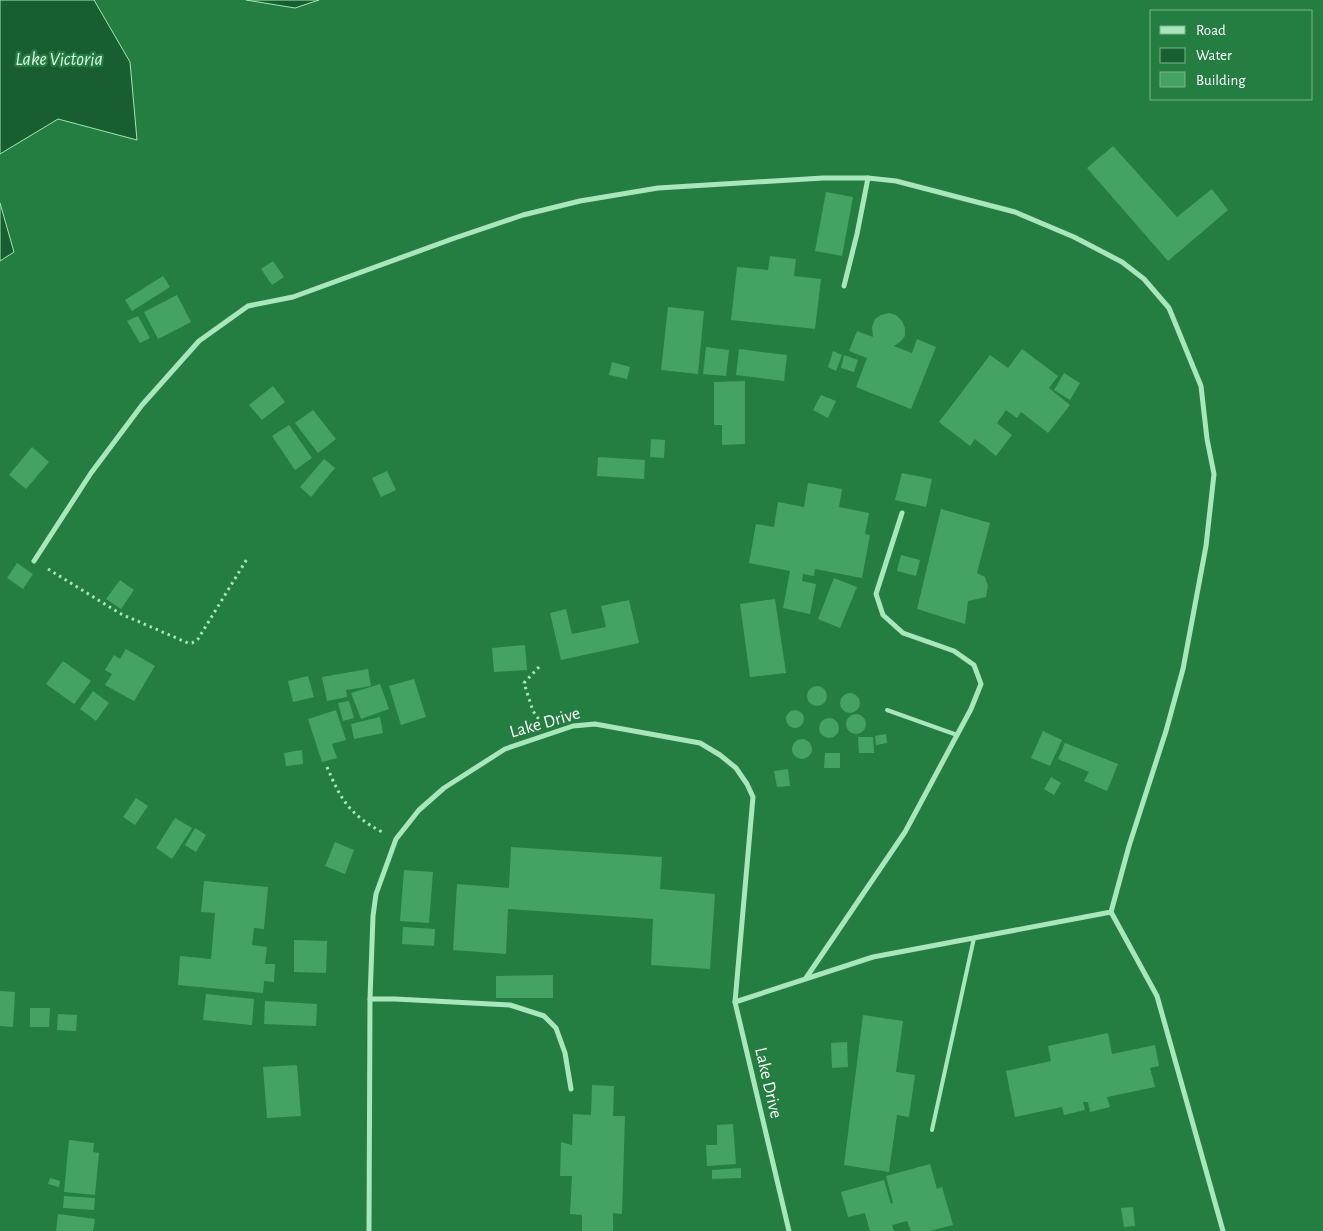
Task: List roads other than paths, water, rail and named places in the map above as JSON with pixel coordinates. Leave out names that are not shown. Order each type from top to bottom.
[{"type":"street","points":[[34,561],[90,473],[142,405],[199,342],[248,306],[293,297],[523,215],[580,201],[658,188],[824,178],[868,178],[896,181],[1015,212],[1074,237],[1122,262],[1144,279],[1169,308],[1201,386],[1207,439],[1214,474],[1206,546],[1183,669],[1111,912],[1157,996],[1222,1231]]},
{"type":"street","points":[[844,286],[868,178]]},
{"type":"street","points":[[806,978],[905,832],[971,709],[981,684],[974,665],[954,652],[903,633],[882,615],[876,594],[902,513]]},
{"type":"street","name":"Lake Drive","points":[[369,1231],[370,999],[373,916],[376,894],[396,839],[419,810],[444,788],[504,749],[573,726],[595,724],[700,743],[720,755],[736,768],[753,797],[735,1002],[789,1231]]},
{"type":"street","points":[[735,1002],[874,956],[1111,912]]},
{"type":"street","points":[[370,999],[510,1005],[544,1016],[556,1028],[565,1053],[571,1089]]},
{"type":"lane","points":[[888,710],[957,735]]},
{"type":"lane","points":[[932,1130],[974,938]]},
{"type":"water","name":"Lake Victoria","points":[[0,0],[94,0],[130,62],[137,140],[58,119],[0,154]]},
{"type":"water","points":[[246,0],[319,0],[295,8]]},
{"type":"water","points":[[0,203],[14,252],[0,261]]}]
